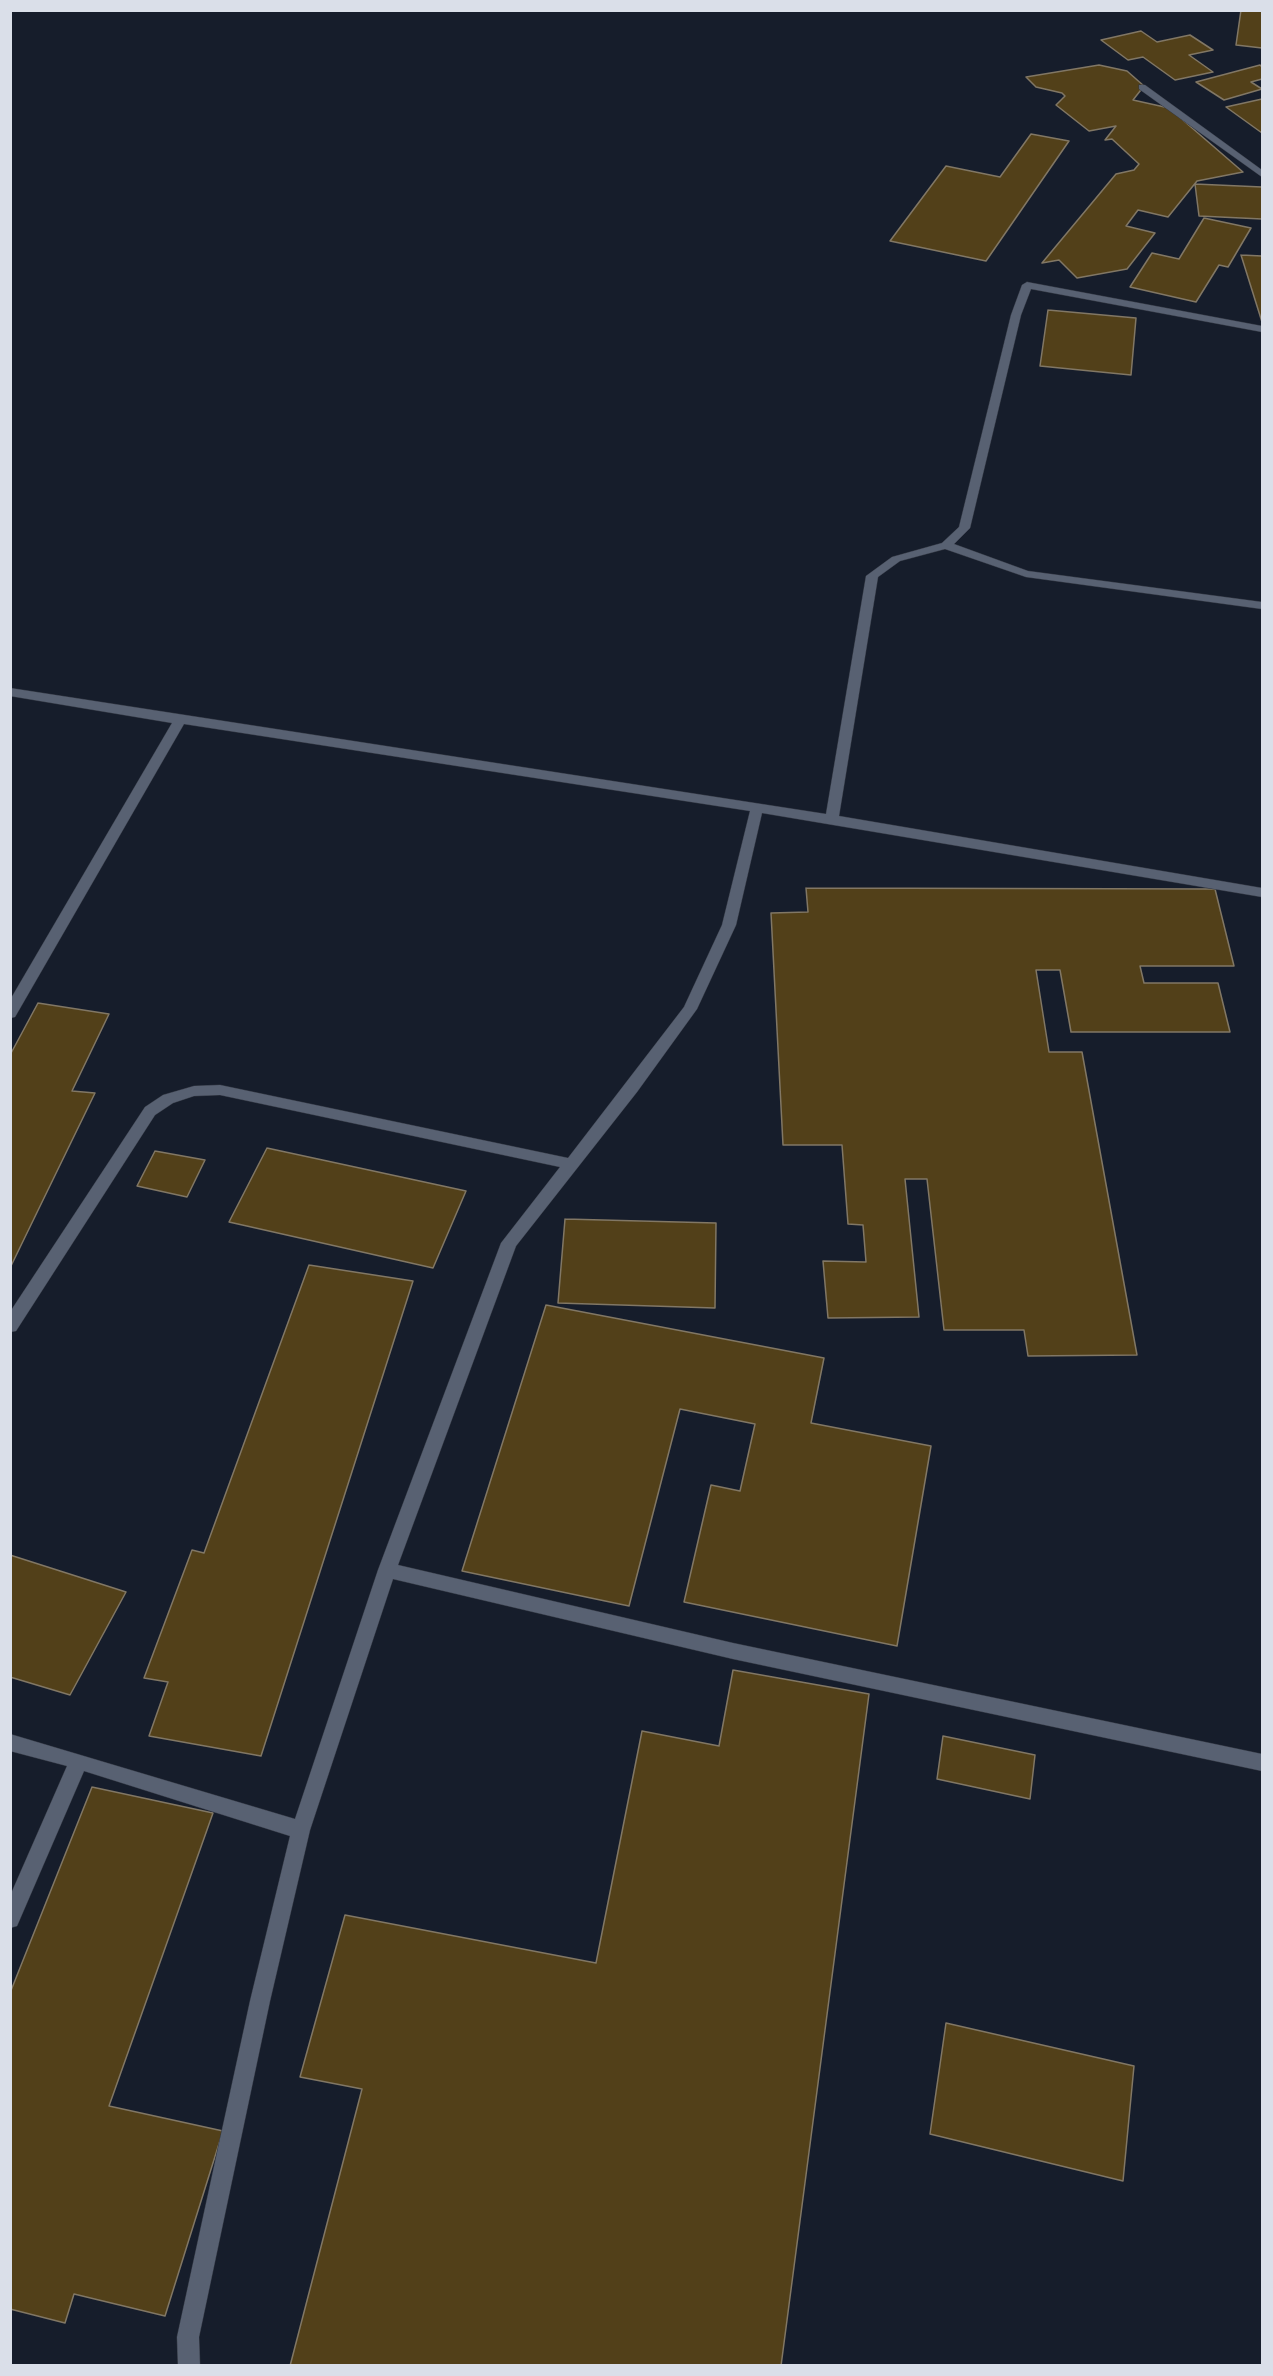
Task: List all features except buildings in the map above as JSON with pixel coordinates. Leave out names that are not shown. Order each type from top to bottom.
[{"type":"street","points":[[1142,87],[1263,174]]},
{"type":"street","points":[[832,819],[872,576],[896,559],[946,545],[964,528],[1017,315],[1027,285],[1263,329]]},
{"type":"street","points":[[946,545],[1026,574],[1263,606]]},
{"type":"street","points":[[10,692],[832,819],[1263,893]]},
{"type":"street","points":[[10,1013],[180,720]]},
{"type":"street","points":[[189,2366],[188,2337],[260,2001],[301,1830],[387,1570],[509,1243],[632,1088],[690,1009],[729,925],[757,808]]},
{"type":"street","points":[[10,1326],[150,1111],[168,1099],[194,1091],[220,1090],[571,1164]]},
{"type":"street","points":[[387,1570],[744,1653],[1263,1763]]},
{"type":"street","points":[[10,1742],[301,1830]]},
{"type":"street","points":[[10,1919],[79,1761]]}]
